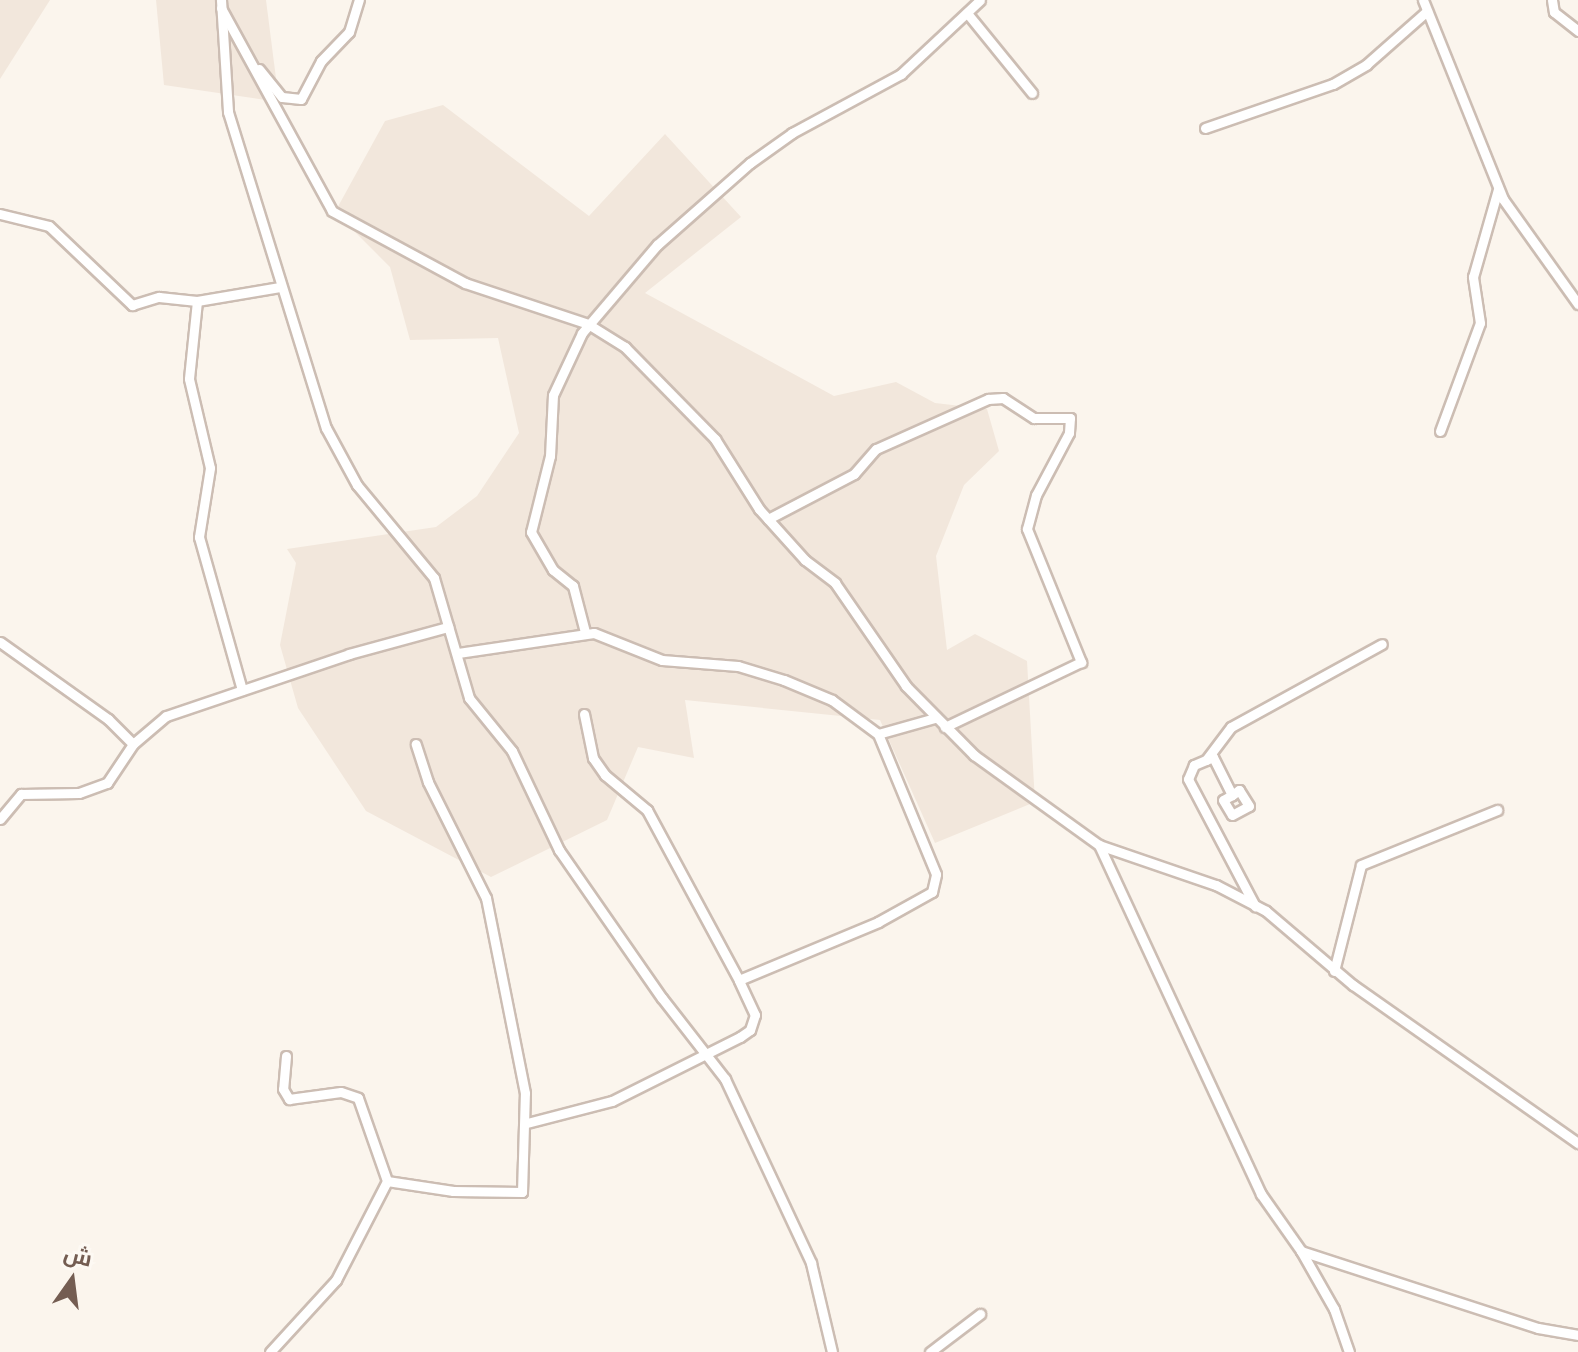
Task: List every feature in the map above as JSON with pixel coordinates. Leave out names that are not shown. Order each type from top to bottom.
[{"type":"street","points":[[249,57],[282,97],[297,101],[321,61],[349,32],[359,0]]},
{"type":"street","points":[[585,632],[573,586],[553,570],[531,532],[550,456],[553,395],[588,324],[657,245],[750,163],[792,133],[901,74],[980,0]]},
{"type":"street","points":[[1423,0],[1498,189],[1578,304]]},
{"type":"street","points":[[1552,0],[1554,12],[1578,31]]},
{"type":"street","points":[[221,4],[332,211],[465,283],[588,324],[625,347],[715,439],[768,519],[805,560],[835,583],[906,686],[945,727],[1031,799],[1099,845],[1216,885],[1255,906],[1334,971],[1578,1143]]},
{"type":"street","points":[[221,4],[228,112],[280,287],[338,453],[370,503],[434,578],[469,698],[512,751],[559,850],[662,998],[709,1054],[811,1263],[832,1352]]},
{"type":"street","points":[[1205,128],[1333,84],[1367,64],[1427,11]]},
{"type":"street","points":[[967,13],[1032,93]]},
{"type":"street","points":[[1440,431],[1480,323],[1473,277],[1498,189]]},
{"type":"street","points":[[0,214],[49,226],[122,301],[137,306],[159,297],[197,301],[280,287]]},
{"type":"street","points":[[197,301],[189,341],[189,379],[210,468],[199,537],[242,690]]},
{"type":"street","points":[[768,519],[854,474],[876,449],[988,399],[1003,398],[1034,418],[1070,419],[1027,529],[1081,662],[945,727]]},
{"type":"street","points":[[0,819],[21,794],[79,793],[107,783],[133,744],[166,716],[448,627]]},
{"type":"street","points":[[458,653],[585,632],[662,660],[738,666],[784,680],[832,700],[878,734],[932,862],[935,888],[878,922],[739,980]]},
{"type":"street","points":[[0,642],[108,719],[133,744]]},
{"type":"street","points":[[1206,760],[1231,727],[1382,644]]},
{"type":"street","points":[[527,1123],[612,1101],[709,1054],[755,1023],[739,980],[647,810],[605,775],[593,758],[584,714]]},
{"type":"street","points":[[878,734],[935,718]]},
{"type":"street","points":[[387,1181],[453,1191],[522,1192],[527,1123],[519,1054],[486,898],[428,782],[416,744]]},
{"type":"street","points":[[1232,795],[1213,757],[1194,765],[1188,779],[1255,906]]},
{"type":"street","points":[[1334,971],[1361,865],[1497,810]]},
{"type":"street","points":[[1099,845],[1261,1194],[1301,1251],[1334,1309],[1349,1352]]},
{"type":"street","points":[[270,1352],[336,1280],[387,1181],[358,1098],[341,1092],[289,1099],[283,1089],[286,1056]]},
{"type":"street","points":[[1301,1251],[1538,1328],[1578,1335]]},
{"type":"street","points":[[930,1352],[980,1314]]},
{"type":"shaded area","points":[[0,0],[50,0],[0,79]]},
{"type":"shaded area","points":[[156,0],[266,0],[279,102],[164,85]]},
{"type":"shaded area","points":[[443,105],[589,216],[665,134],[741,217],[645,293],[834,396],[896,382],[935,403],[987,409],[999,451],[964,485],[936,556],[947,650],[975,634],[1027,661],[1035,802],[935,843],[880,720],[685,700],[694,758],[638,747],[607,820],[491,877],[366,811],[298,708],[280,645],[296,563],[287,549],[436,527],[477,496],[519,433],[498,338],[410,340],[390,267],[335,212],[385,121]]}]
